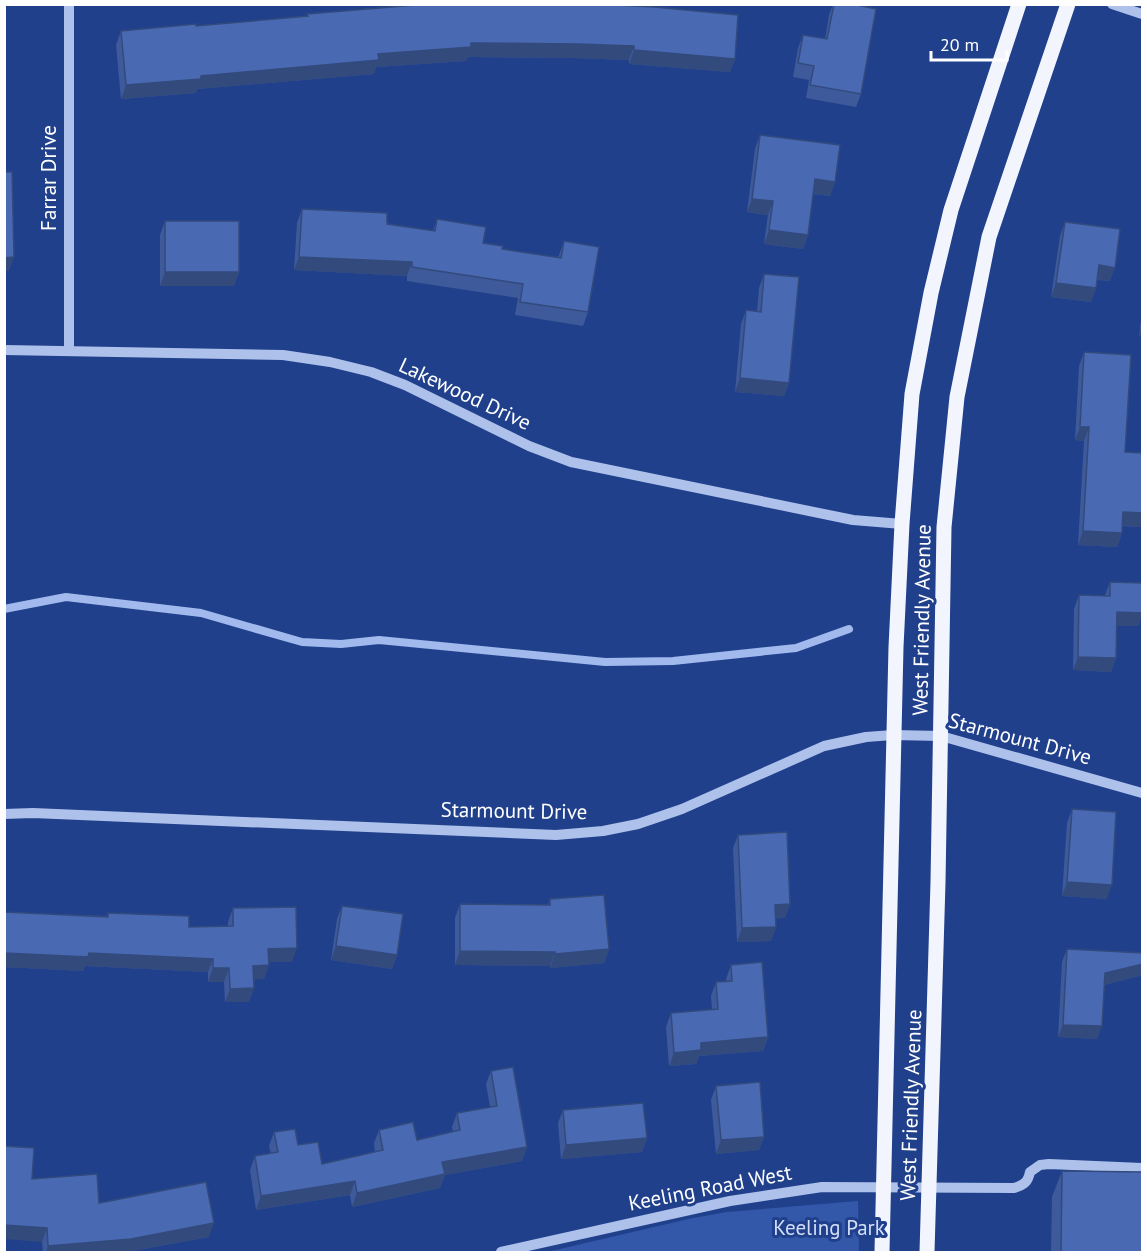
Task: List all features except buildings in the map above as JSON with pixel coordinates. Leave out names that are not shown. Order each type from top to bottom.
[{"type":"main road","name":"West Friendly Avenue","points":[[882,1252],[896,647],[912,394],[931,293],[951,210],[1019,4]]},
{"type":"main road","name":"West Friendly Avenue","points":[[927,1252],[941,736],[944,527],[957,397],[989,237],[1068,4]]},
{"type":"street","name":"Farrar Drive","points":[[69,4],[69,351]]},
{"type":"street","points":[[1112,4],[1143,14]]},
{"type":"street","name":"Lakewood Drive","points":[[4,350],[283,355],[330,362],[371,372],[405,385],[529,446],[572,462],[854,520],[902,524]]},
{"type":"street","name":"Starmount Drive","points":[[4,814],[45,813],[556,835],[603,831],[638,824],[682,809],[824,746],[866,737],[893,735],[941,736],[1143,794]]},
{"type":"street","name":"Keeling Road West","points":[[501,1252],[730,1201],[822,1187],[1014,1188],[1028,1181],[1030,1172],[1040,1165],[1143,1168]]},
{"type":"green space","name":"Keeling Park","points":[[858,1201],[859,1252],[547,1252],[727,1212]]},
{"type":"waterway","points":[[4,609],[66,597],[201,613],[302,642],[341,644],[379,640],[605,662],[673,661],[796,648],[849,629]]}]
